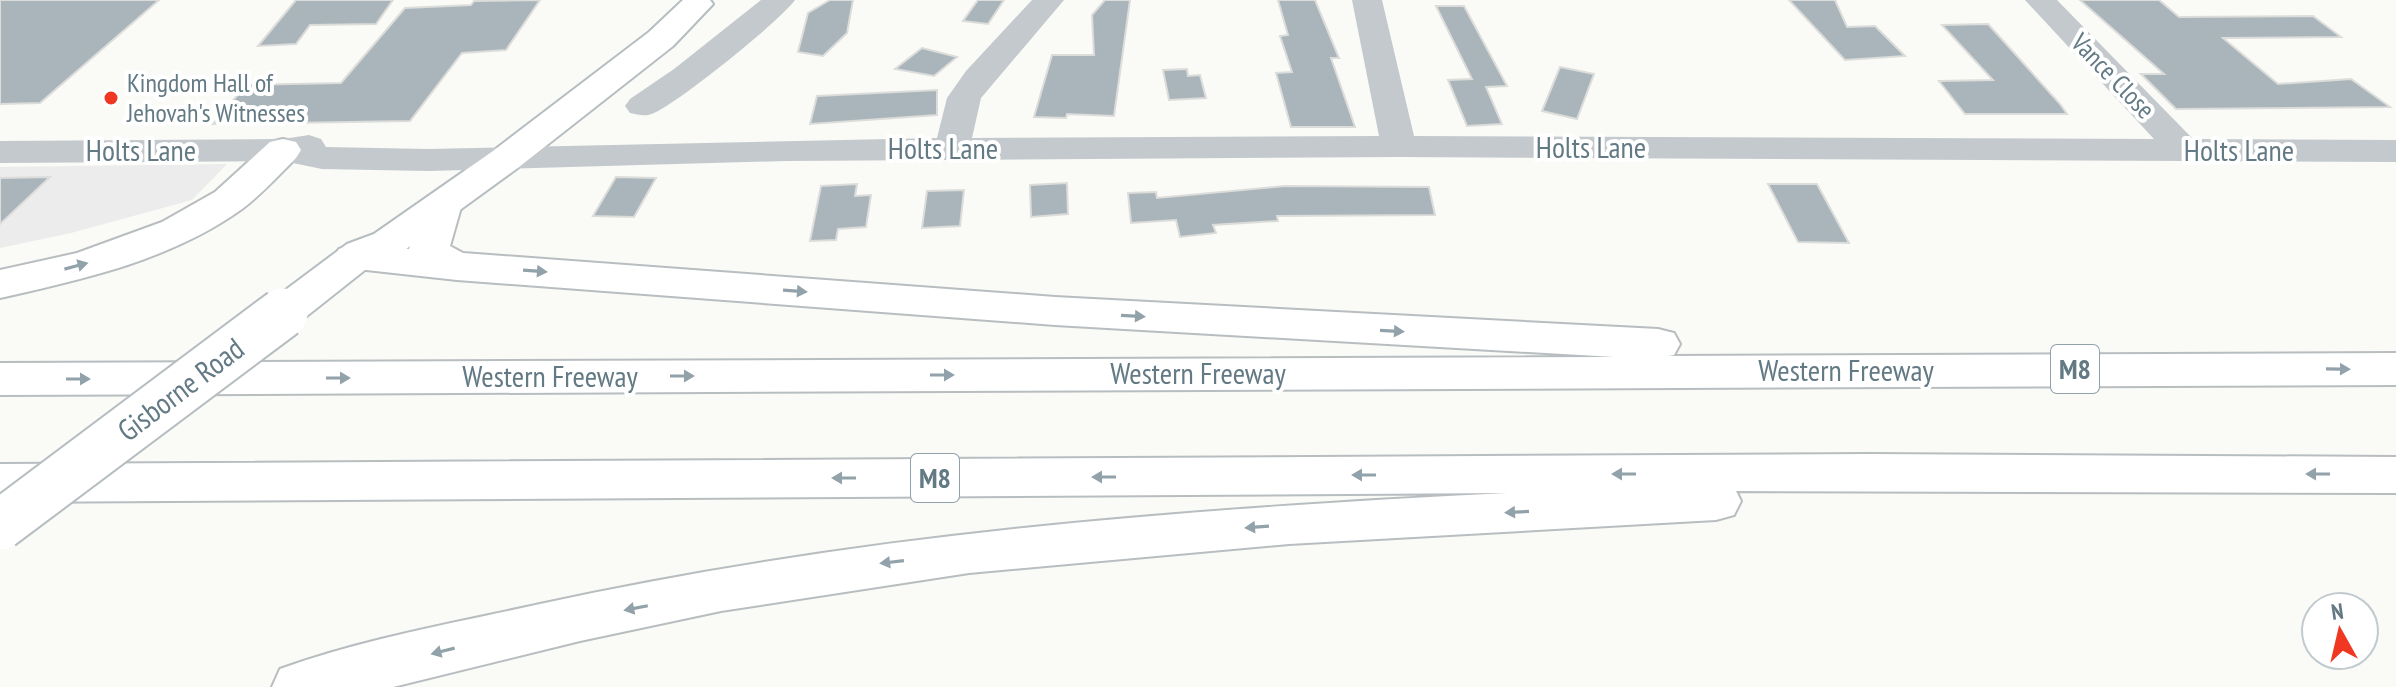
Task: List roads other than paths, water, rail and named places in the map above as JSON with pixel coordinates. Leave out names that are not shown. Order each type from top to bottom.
[{"type":"main road","name":"Gisborne Road","points":[[357,256],[366,236],[661,39],[700,2]]},
{"type":"main road","points":[[0,284],[90,262],[170,233],[229,199],[283,150]]},
{"type":"main road","name":"Gisborne Road","points":[[0,525],[357,256],[388,243],[443,204],[499,150]]},
{"type":"main road","points":[[443,204],[429,248],[432,253],[457,267]]},
{"type":"main road","points":[[357,256],[457,267],[1055,311],[1412,332],[1840,353],[2280,368]]},
{"type":"main road","name":"Western Freeway","points":[[0,379],[2396,369]]},
{"type":"main road","points":[[300,687],[519,632],[638,607],[861,566],[969,552],[1264,526],[2182,473]]},
{"type":"main road","name":"M8","points":[[0,483],[2182,473],[2396,475]]},
{"type":"street","points":[[642,106],[686,76],[780,0]]},
{"type":"street","points":[[952,149],[964,98],[978,78],[1049,0]]},
{"type":"street","points":[[1367,0],[1399,146]]},
{"type":"street","name":"Vance Close","points":[[2040,0],[2185,151]]},
{"type":"street","name":"Holts Lane","points":[[0,152],[283,150],[322,158],[499,150],[1399,146],[2396,151]]},
{"type":"place","name":"Kingdom Hall of Jehovah's Witnesses","points":[[111,98]]}]
